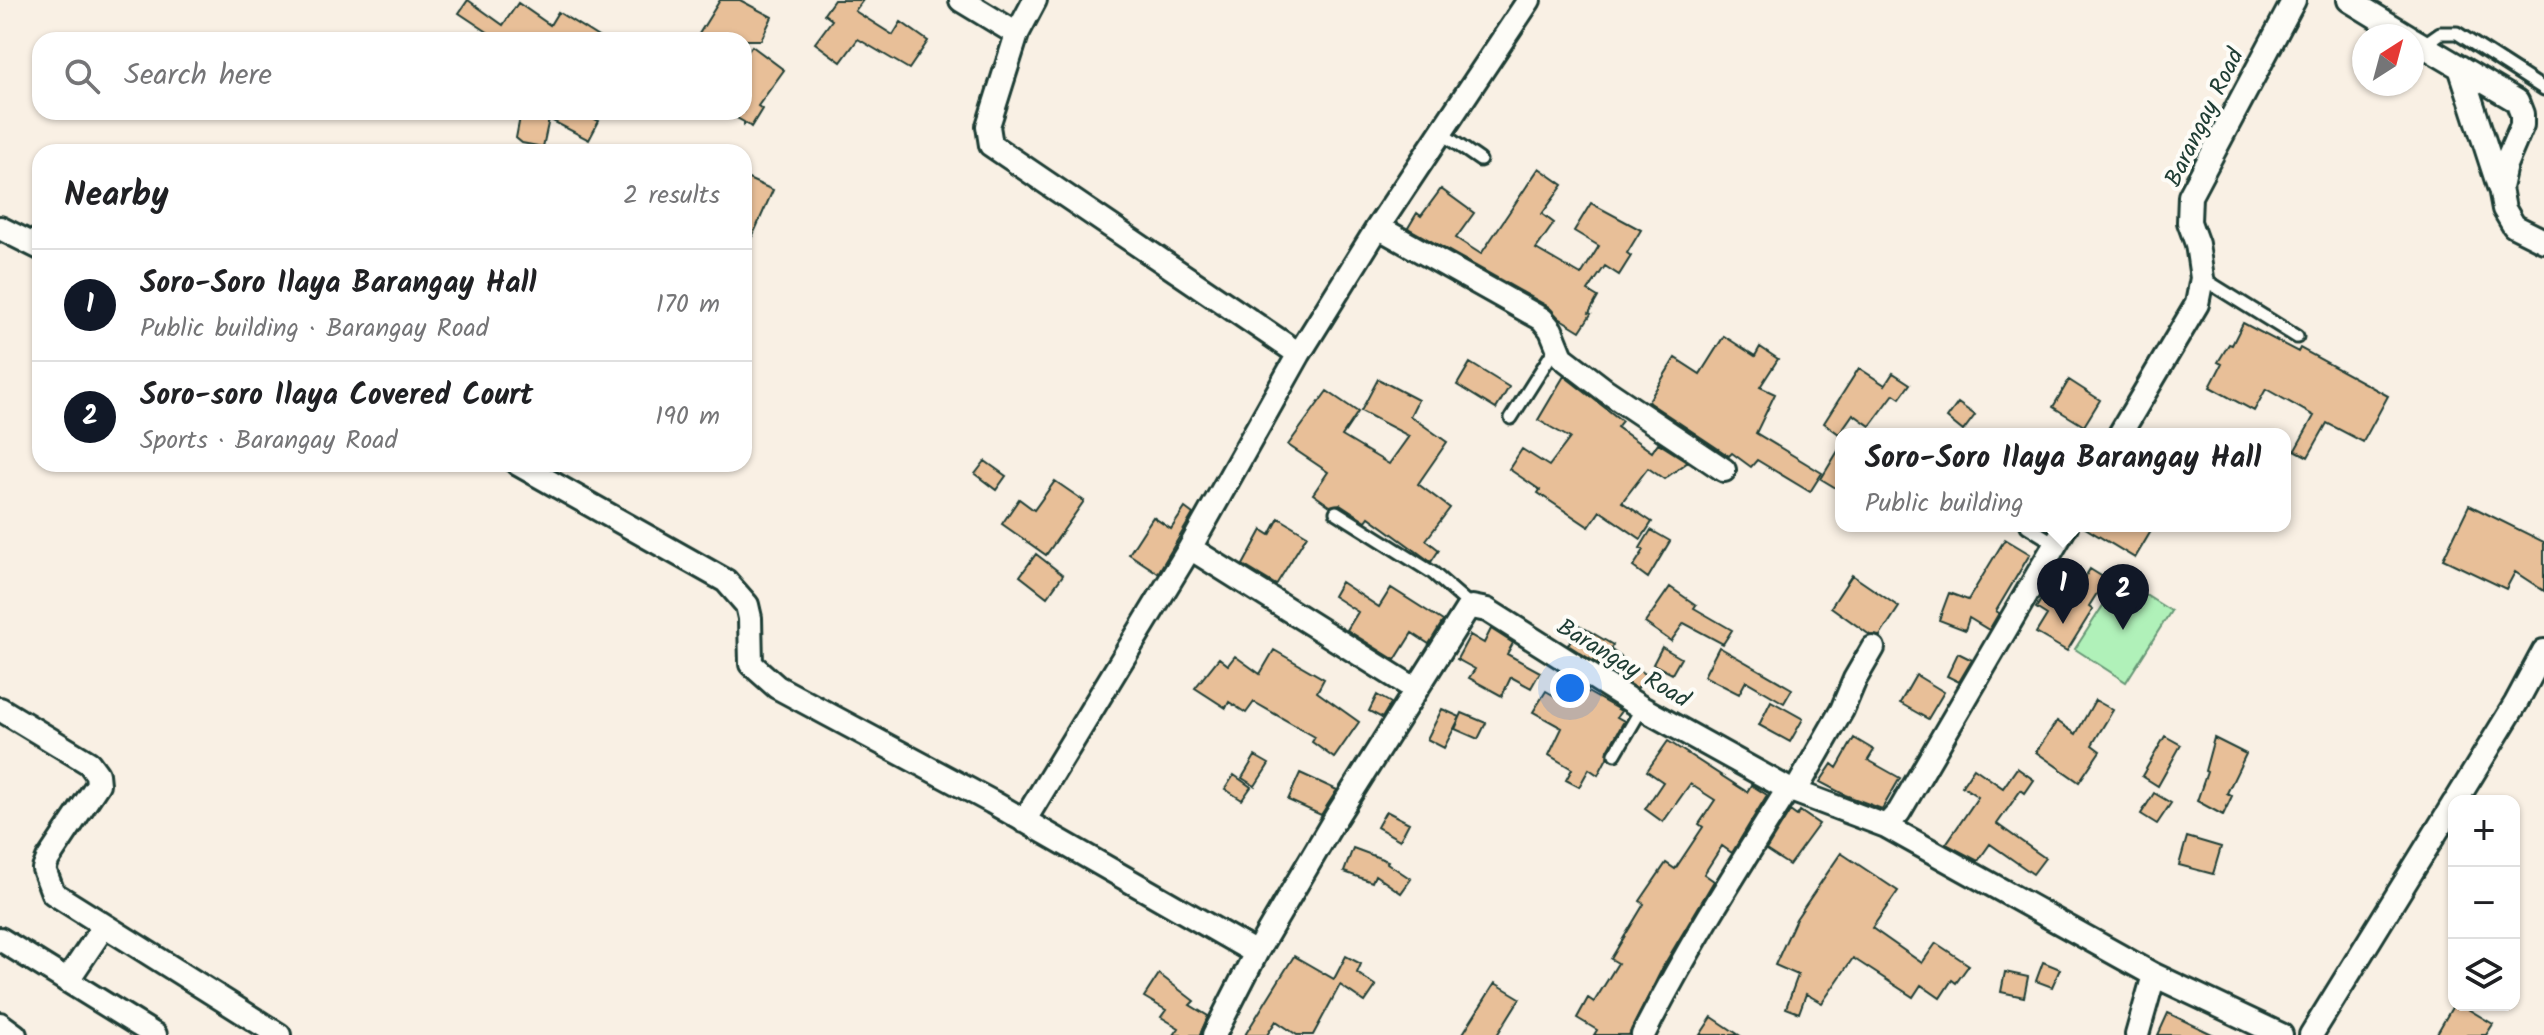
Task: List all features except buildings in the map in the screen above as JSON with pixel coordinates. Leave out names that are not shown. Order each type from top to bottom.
[{"type":"street","points":[[961,0],[1017,34]]},
{"type":"street","points":[[1035,0],[1017,34],[988,126],[991,145],[1299,354]]},
{"type":"street","points":[[1024,821],[1190,548],[1299,354],[1378,227],[1529,0]]},
{"type":"street","name":"Barangay Road","points":[[2124,428],[2197,304],[2202,278],[2197,244],[2189,222],[2190,196],[2294,0]]},
{"type":"street","points":[[2349,0],[2388,24]]},
{"type":"street","points":[[2424,46],[2517,101],[2522,125],[2505,165],[2500,188]]},
{"type":"street","points":[[2460,67],[2504,209],[2514,226],[2544,241]]},
{"type":"street","points":[[1378,227],[1542,319],[1551,330],[1562,357],[1605,390],[1724,470]]},
{"type":"street","points":[[0,228],[32,244]]},
{"type":"street","points":[[532,472],[726,581],[747,605],[751,664],[777,687],[1024,821],[1256,953]]},
{"type":"street","points":[[1886,826],[1899,812],[2061,535]]},
{"type":"street","points":[[1190,548],[1415,689]]},
{"type":"street","points":[[1214,1035],[1256,953],[1415,689],[1463,614],[1472,607]]},
{"type":"street","name":"Barangay Road","points":[[1472,607],[1487,610],[1642,708],[1792,790],[1886,826],[2154,975],[2281,1035]]},
{"type":"street","points":[[1643,1035],[1722,893],[1842,710],[1873,648]]},
{"type":"street","points":[[2459,795],[2544,651]]},
{"type":"street","points":[[0,710],[89,763],[97,774],[98,784],[44,869],[53,893],[279,1035]]},
{"type":"street","points":[[2311,1035],[2448,813]]},
{"type":"street","points":[[67,981],[104,926]]},
{"type":"street","points":[[0,939],[155,1035]]},
{"type":"street","points":[[2137,1035],[2154,975]]},
{"type":"street","points":[[0,1024],[15,1035]]},
{"type":"lane","points":[[2424,37],[2457,33],[2544,89]]},
{"type":"lane","points":[[1441,133],[1480,160]]},
{"type":"lane","points":[[2202,278],[2297,337]]},
{"type":"lane","points":[[1511,418],[1556,347]]},
{"type":"lane","points":[[1336,512],[1440,578],[1472,607]]},
{"type":"lane","points":[[1615,754],[1642,708]]},
{"type":"green space","points":[[2120,579],[2171,611],[2126,682],[2075,649]]},
{"type":"place","name":"Soro-Soro Ilaya Barangay Hall","points":[[2063,624]]},
{"type":"place","name":"Soro-soro Ilaya Covered Court","points":[[2123,630]]}]
